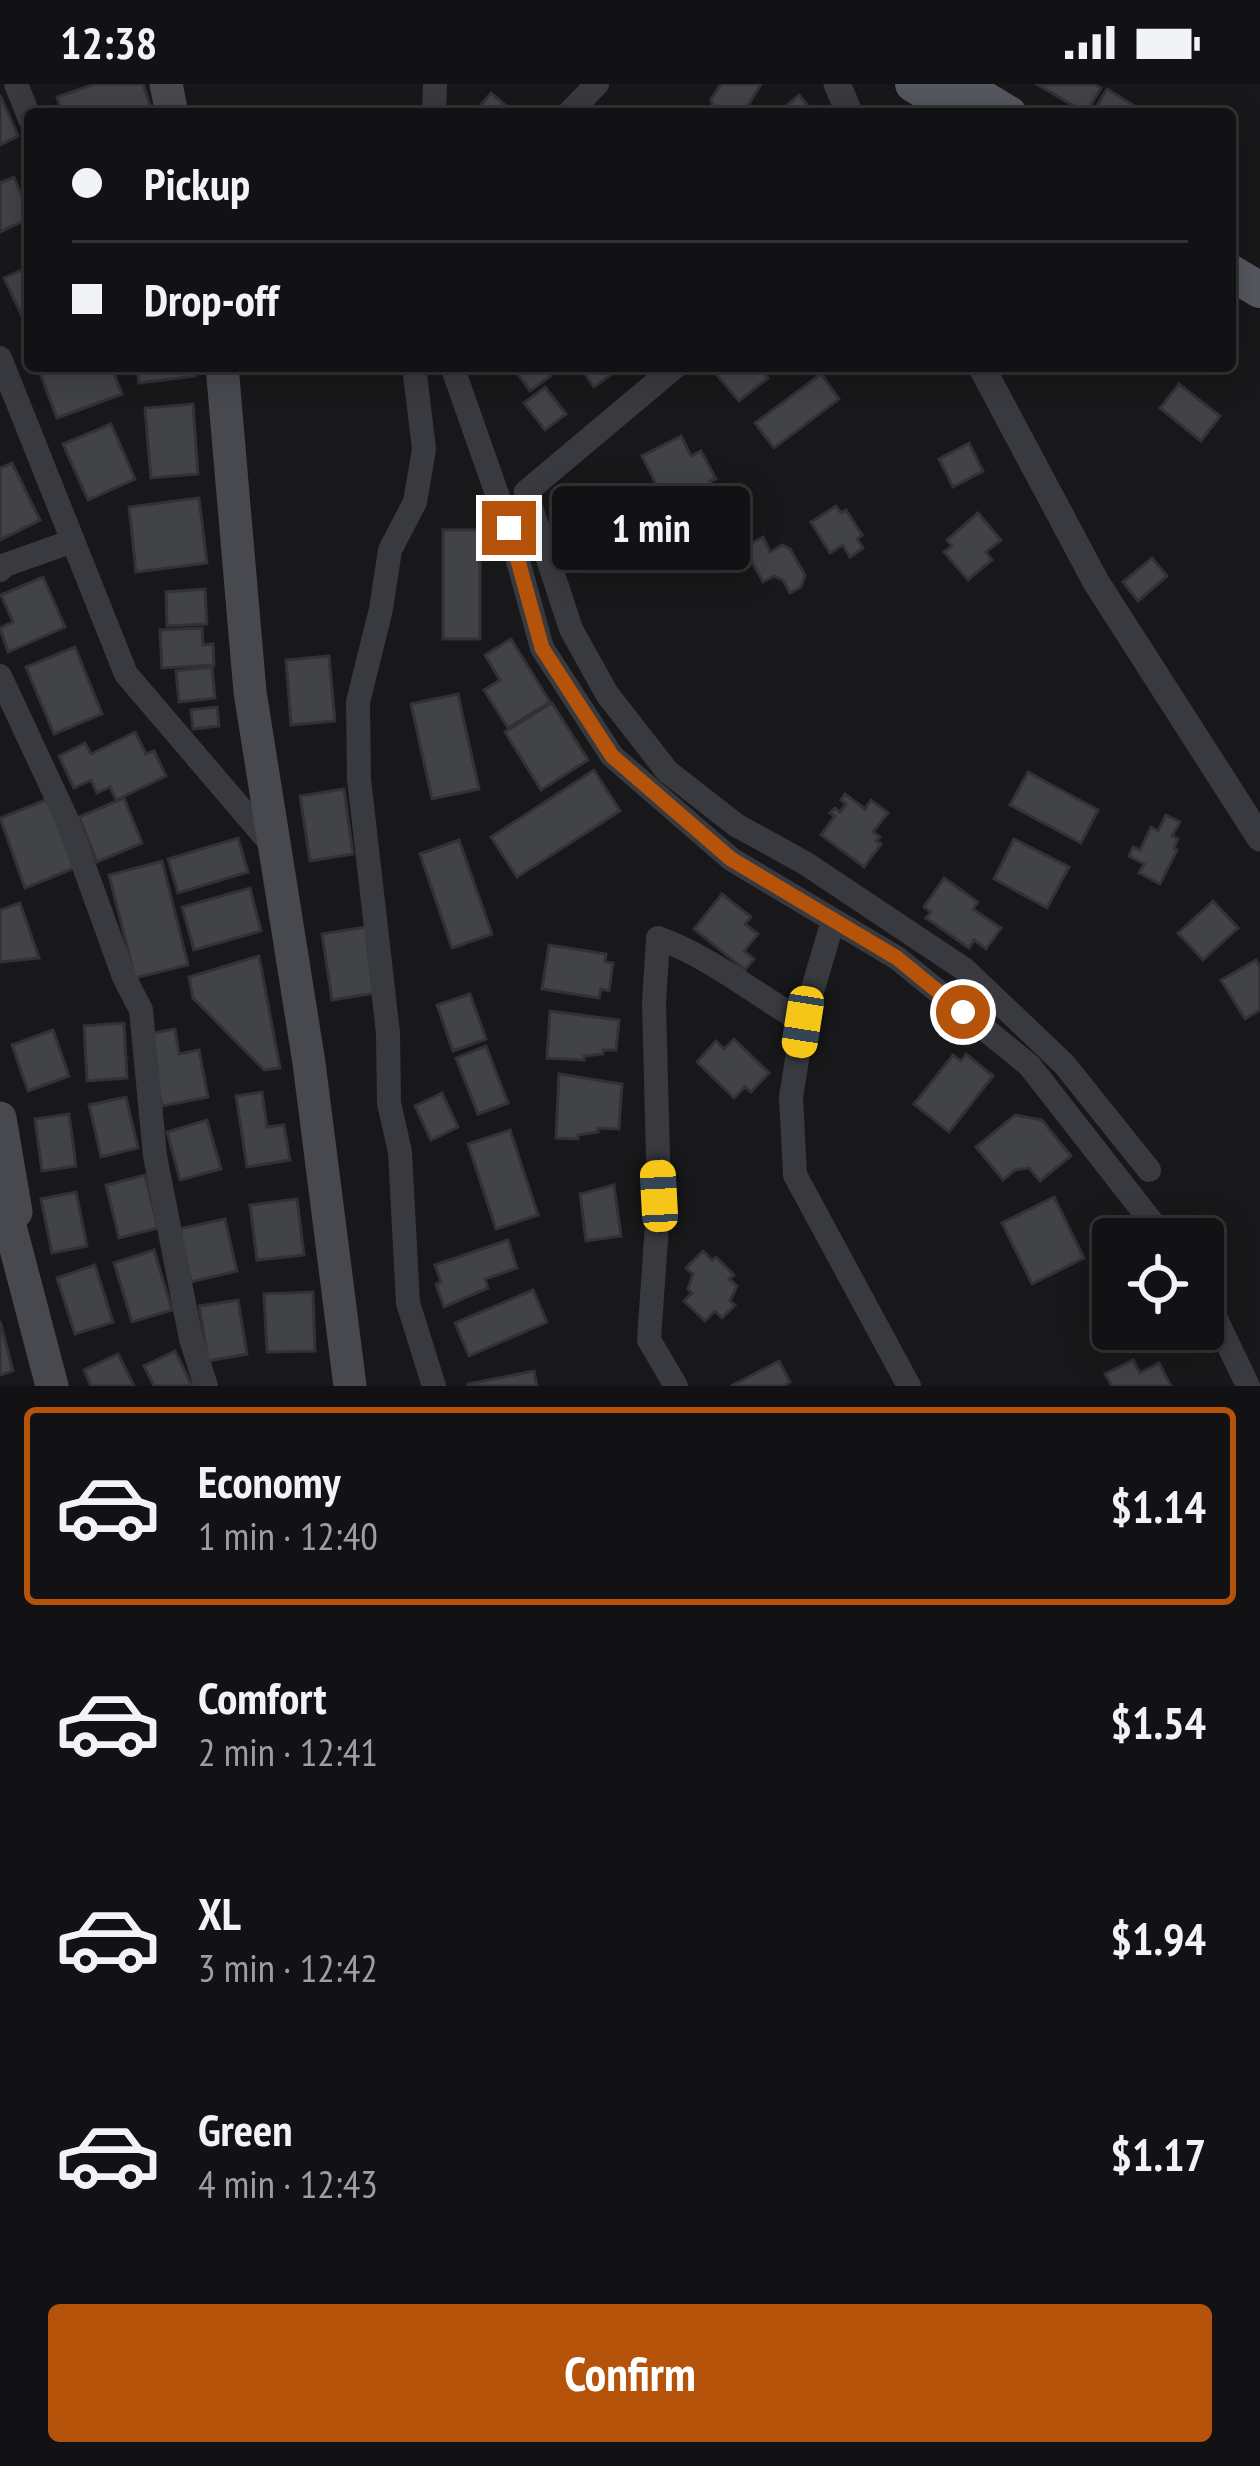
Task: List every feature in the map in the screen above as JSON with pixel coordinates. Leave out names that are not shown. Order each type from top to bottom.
[{"type":"main road","points":[[913,84],[992,104]]},
{"type":"main road","points":[[959,84],[992,104]]},
{"type":"main road","points":[[223,372],[250,692],[309,1063],[350,1386]]},
{"type":"main road","points":[[0,1118],[22,1274]]},
{"type":"main road","points":[[0,1188],[52,1386]]},
{"type":"street","points":[[574,108],[597,84]]},
{"type":"street","points":[[0,358],[126,674],[272,845]]},
{"type":"street","points":[[415,372],[424,449],[415,502],[390,550],[358,702],[359,778],[388,1033],[389,1103],[400,1152],[408,1303],[434,1386]]},
{"type":"street","points":[[454,372],[509,528],[542,648],[612,756],[731,859],[897,958],[1029,1065],[1149,1218]]},
{"type":"street","points":[[669,372],[526,492],[571,628],[607,694],[668,771],[736,825],[805,863],[964,968],[1064,1064],[1149,1170]]},
{"type":"street","points":[[984,372],[1096,582],[1260,838]]},
{"type":"street","points":[[0,570],[73,541]]},
{"type":"street","points":[[0,676],[68,822],[124,977],[141,1010],[155,1156],[191,1339],[206,1386]]},
{"type":"street","points":[[832,921],[803,1022],[791,1097],[795,1175],[909,1386]]},
{"type":"street","points":[[676,1386],[649,1340],[659,1196],[654,1004],[658,938],[693,951],[748,991],[803,1022]]},
{"type":"street","points":[[1224,1336],[1248,1386]]},
{"type":"building","points":[[95,84],[143,84],[151,108],[60,108],[57,97]]},
{"type":"building","points":[[721,84],[761,84],[747,108],[713,108],[711,99]]},
{"type":"building","points":[[1093,84],[1101,88],[1089,108],[1077,108],[1038,85]]},
{"type":"building","points":[[1107,89],[1138,108],[1096,108]]},
{"type":"building","points":[[491,93],[509,108],[478,108]]},
{"type":"building","points":[[0,95],[18,136],[0,145]]},
{"type":"building","points":[[799,95],[810,108],[784,108]]},
{"type":"building","points":[[14,177],[24,203],[24,221],[0,232],[0,183]]},
{"type":"building","points":[[24,269],[24,320],[4,278]]},
{"type":"building","points":[[40,372],[113,372],[122,394],[57,418]]},
{"type":"building","points":[[138,372],[196,372],[196,376],[139,383]]},
{"type":"building","points":[[516,372],[548,372],[551,376],[530,391]]},
{"type":"building","points":[[583,372],[615,372],[594,387]]},
{"type":"building","points":[[763,372],[768,378],[739,401],[715,373]]},
{"type":"building","points":[[821,374],[839,399],[774,448],[755,423]]},
{"type":"building","points":[[1179,384],[1220,416],[1201,441],[1160,408]]},
{"type":"building","points":[[545,387],[566,414],[545,430],[524,403]]},
{"type":"building","points":[[193,404],[198,474],[151,478],[145,408]]},
{"type":"building","points":[[111,424],[135,479],[88,500],[63,444]]},
{"type":"building","points":[[681,436],[691,456],[701,451],[716,479],[710,481],[717,495],[673,518],[642,456]]},
{"type":"building","points":[[969,443],[983,471],[953,487],[939,459]]},
{"type":"building","points":[[12,463],[40,520],[0,540],[0,468]]},
{"type":"building","points":[[199,498],[207,563],[136,572],[129,507]]},
{"type":"building","points":[[836,506],[841,513],[846,510],[862,535],[857,539],[863,548],[850,557],[843,545],[830,553],[811,522]]},
{"type":"building","points":[[978,513],[1001,540],[986,552],[992,560],[968,580],[944,552],[952,546],[947,540]]},
{"type":"building","points":[[443,530],[480,530],[480,639],[443,639]]},
{"type":"building","points":[[763,537],[770,552],[782,545],[790,549],[805,575],[801,587],[790,593],[783,580],[774,576],[763,582],[744,547]]},
{"type":"building","points":[[1152,558],[1167,576],[1138,601],[1123,582]]},
{"type":"building","points":[[43,577],[65,627],[8,652],[0,628],[13,622],[1,595]]},
{"type":"building","points":[[205,589],[207,624],[167,626],[166,592]]},
{"type":"building","points":[[202,628],[203,645],[213,644],[214,665],[162,668],[160,630]]},
{"type":"building","points":[[511,639],[550,702],[508,728],[484,690],[500,680],[485,655]]},
{"type":"building","points":[[75,647],[102,714],[54,734],[26,667]]},
{"type":"building","points":[[329,656],[335,721],[291,725],[286,660]]},
{"type":"building","points":[[212,667],[215,698],[179,702],[176,671]]},
{"type":"building","points":[[458,694],[479,789],[432,799],[411,704]]},
{"type":"building","points":[[552,703],[588,760],[541,790],[505,732]]},
{"type":"building","points":[[217,707],[219,726],[193,729],[191,710]]},
{"type":"building","points":[[135,732],[146,754],[154,751],[166,776],[116,800],[110,787],[97,793],[91,780],[74,788],[59,756],[85,743],[91,754]]},
{"type":"building","points":[[594,770],[620,811],[517,877],[491,837]]},
{"type":"building","points":[[1028,772],[1098,810],[1081,843],[1010,805]]},
{"type":"building","points":[[344,789],[353,854],[310,861],[300,796]]},
{"type":"building","points":[[845,794],[865,809],[871,800],[888,813],[873,832],[881,844],[864,867],[821,835],[835,816],[830,813],[835,808],[840,812],[846,804],[841,800]]},
{"type":"building","points":[[124,798],[142,843],[97,862],[79,817]]},
{"type":"building","points":[[48,799],[75,868],[25,888],[0,818]]},
{"type":"building","points":[[1166,815],[1180,822],[1172,836],[1178,839],[1177,850],[1160,884],[1139,873],[1144,864],[1129,856],[1133,847],[1140,850],[1151,827],[1158,831]]},
{"type":"building","points":[[238,838],[248,872],[178,893],[168,859]]},
{"type":"building","points":[[1014,839],[1069,867],[1047,908],[994,879]]},
{"type":"building","points":[[459,840],[492,934],[452,948],[420,854]]},
{"type":"building","points":[[162,861],[188,965],[135,978],[109,875]]},
{"type":"building","points":[[944,878],[978,902],[973,909],[1001,928],[986,949],[974,940],[969,948],[926,918],[931,912],[924,907]]},
{"type":"building","points":[[250,888],[261,931],[194,950],[182,907]]},
{"type":"building","points":[[722,894],[751,917],[745,924],[758,934],[744,951],[754,959],[745,970],[694,929]]},
{"type":"building","points":[[1213,901],[1238,928],[1203,960],[1178,933]]},
{"type":"building","points":[[20,903],[39,958],[0,962],[0,910]]},
{"type":"building","points":[[366,927],[376,993],[332,1000],[322,934]]},
{"type":"building","points":[[549,945],[606,954],[605,962],[613,963],[609,991],[601,989],[599,998],[542,989]]},
{"type":"building","points":[[259,956],[280,1068],[264,1070],[193,998],[189,977]]},
{"type":"building","points":[[1256,960],[1260,1010],[1245,1019],[1221,980]]},
{"type":"building","points":[[470,994],[486,1039],[453,1051],[437,1005]]},
{"type":"building","points":[[550,1011],[619,1020],[616,1050],[603,1050],[584,1060],[547,1058]]},
{"type":"building","points":[[124,1023],[127,1078],[87,1081],[84,1026]]},
{"type":"building","points":[[175,1029],[179,1054],[199,1050],[208,1097],[162,1106],[148,1034]]},
{"type":"building","points":[[53,1030],[69,1076],[28,1091],[12,1045]]},
{"type":"building","points":[[734,1039],[769,1073],[751,1092],[745,1087],[734,1098],[697,1062],[716,1041],[724,1049]]},
{"type":"building","points":[[486,1046],[508,1103],[478,1114],[456,1058]]},
{"type":"building","points":[[966,1054],[993,1076],[949,1132],[914,1104],[953,1055],[961,1061]]},
{"type":"building","points":[[559,1074],[622,1084],[619,1129],[598,1128],[578,1139],[556,1138]]},
{"type":"building","points":[[262,1092],[267,1127],[284,1125],[290,1160],[247,1167],[236,1096]]},
{"type":"building","points":[[442,1093],[458,1127],[431,1140],[415,1106]]},
{"type":"building","points":[[126,1097],[138,1148],[101,1157],[89,1105]]},
{"type":"building","points":[[69,1114],[76,1166],[42,1171],[35,1119]]},
{"type":"building","points":[[1015,1115],[1042,1120],[1071,1156],[1040,1181],[1029,1168],[1015,1170],[1003,1180],[976,1147]]},
{"type":"building","points":[[207,1120],[221,1169],[180,1180],[167,1132]]},
{"type":"building","points":[[510,1130],[538,1215],[496,1229],[468,1144]]},
{"type":"building","points":[[145,1175],[158,1228],[119,1238],[106,1185]]},
{"type":"building","points":[[614,1185],[621,1236],[586,1241],[580,1194]]},
{"type":"building","points":[[76,1192],[87,1246],[52,1253],[41,1199]]},
{"type":"building","points":[[1054,1197],[1084,1258],[1032,1284],[1002,1223]]},
{"type":"building","points":[[297,1199],[304,1255],[257,1260],[250,1205]]},
{"type":"building","points":[[225,1219],[237,1271],[191,1282],[179,1229]]},
{"type":"building","points":[[508,1240],[517,1268],[485,1279],[488,1288],[444,1307],[435,1265]]},
{"type":"building","points":[[154,1250],[172,1310],[132,1322],[114,1263]]},
{"type":"building","points":[[703,1251],[734,1275],[729,1279],[737,1286],[730,1301],[735,1305],[722,1318],[715,1311],[705,1321],[684,1301],[692,1293],[688,1289],[693,1274],[686,1268]]},
{"type":"building","points":[[95,1265],[113,1322],[75,1334],[57,1278]]},
{"type":"building","points":[[533,1290],[547,1322],[469,1356],[455,1323]]},
{"type":"building","points":[[313,1292],[315,1351],[267,1352],[264,1294]]},
{"type":"building","points":[[238,1300],[247,1354],[208,1361],[199,1306]]},
{"type":"building","points":[[0,1321],[13,1371],[0,1375]]},
{"type":"building","points":[[175,1351],[192,1386],[154,1386],[144,1366]]},
{"type":"building","points":[[118,1354],[134,1386],[91,1386],[84,1370]]},
{"type":"building","points":[[1133,1360],[1140,1373],[1159,1363],[1171,1386],[1112,1386],[1105,1374]]},
{"type":"building","points":[[779,1361],[790,1382],[783,1386],[731,1386]]},
{"type":"building","points":[[534,1371],[537,1386],[468,1386],[468,1384]]},
{"type":"route","points":[[509,528],[542,648],[612,756],[731,859],[897,958],[963,1012]]}]
